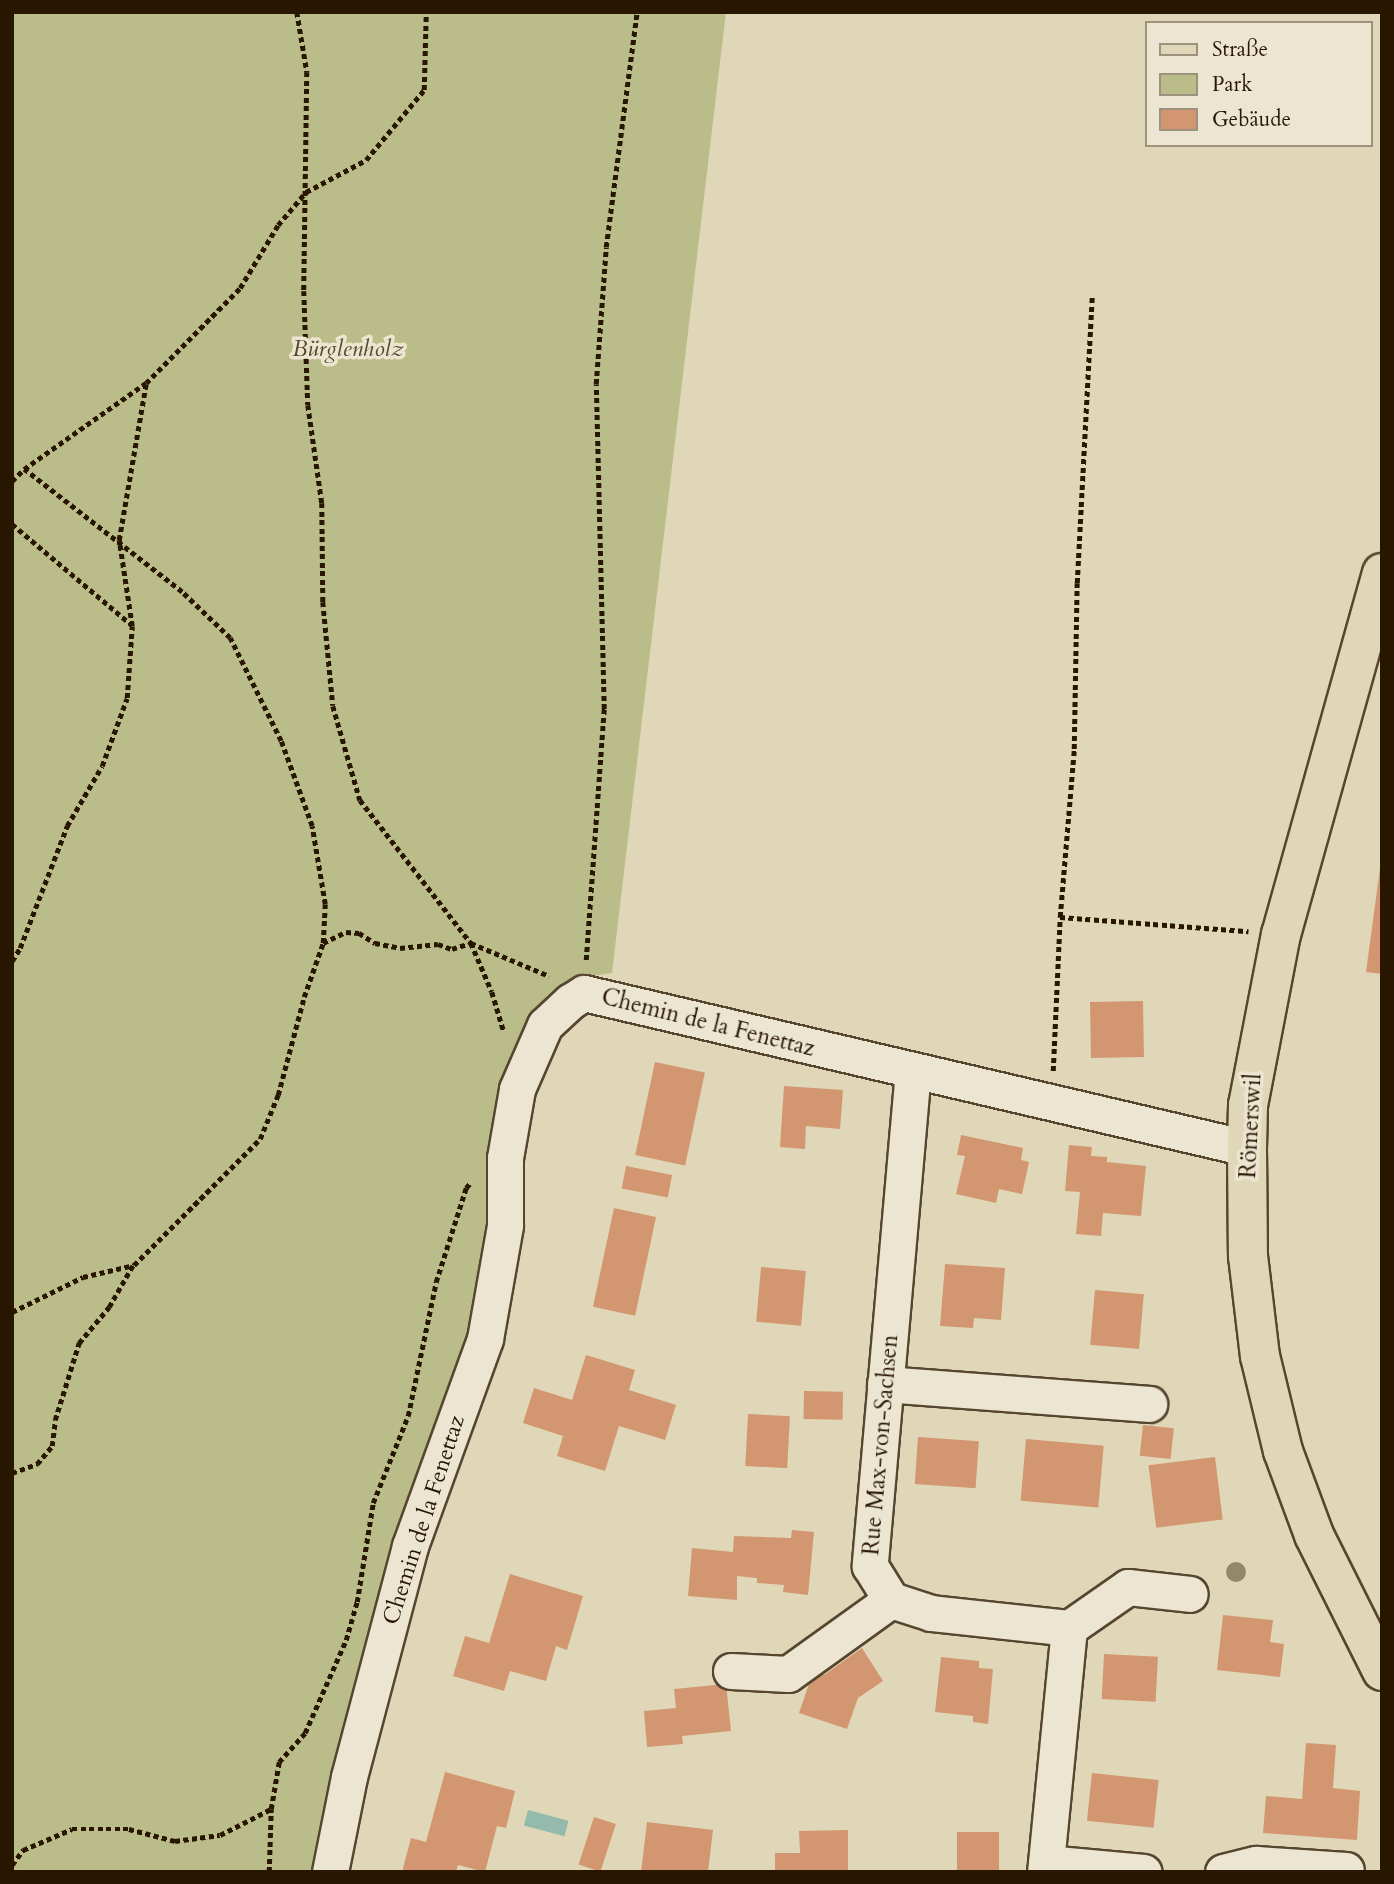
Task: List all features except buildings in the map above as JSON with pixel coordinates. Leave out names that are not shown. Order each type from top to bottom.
[{"type":"main road","name":"Römerswil","points":[[1382,573],[1281,934],[1248,1105],[1247,1148],[1248,1256],[1257,1331],[1283,1451],[1314,1535],[1382,1671]]},
{"type":"street","name":"Chemin de la Fenettaz","points":[[330,1872],[349,1777],[410,1546],[485,1339],[505,1224],[505,1158],[517,1089],[545,1025],[584,993],[1051,1100],[1247,1148]]},
{"type":"street","name":"Rue Max-von-Sachsen","points":[[891,1600],[870,1566],[913,1070]]},
{"type":"street","points":[[886,1384],[1149,1404]]},
{"type":"street","points":[[731,1671],[788,1674],[891,1600],[931,1613],[1069,1628],[1128,1587],[1190,1594]]},
{"type":"street","points":[[1069,1628],[1046,1867],[1144,1872]]},
{"type":"street","points":[[1223,1872],[1256,1864],[1346,1870]]},
{"type":"path","points":[[297,12],[306,72],[308,405],[322,503],[323,602],[333,706],[360,800],[471,943],[492,992],[510,1052],[517,1089]]},
{"type":"path","points":[[12,481],[24,469],[146,383],[240,288],[278,225],[306,192],[366,160],[424,90],[426,12]]},
{"type":"path","points":[[323,943],[346,933],[359,933],[375,943],[400,947],[438,944],[452,949],[471,943],[584,993],[604,709],[596,384],[606,247],[637,12]]},
{"type":"path","points":[[1051,1100],[1060,917],[1074,749],[1077,583],[1092,296]]},
{"type":"path","points":[[12,961],[20,948],[67,826],[102,766],[127,698],[132,626],[119,540],[146,383]]},
{"type":"path","points":[[12,1473],[37,1464],[52,1446],[55,1420],[79,1343],[109,1307],[134,1265],[260,1139],[278,1095],[304,997],[323,943],[324,904],[312,826],[281,741],[230,638],[182,592],[119,540],[24,469]]},
{"type":"path","points":[[12,524],[132,626]]},
{"type":"path","points":[[1060,917],[1281,934]]},
{"type":"path","points":[[269,1872],[271,1809],[279,1762],[305,1732],[346,1640],[357,1602],[373,1503],[408,1416],[436,1282],[466,1188],[483,1167],[505,1158]]},
{"type":"path","points":[[12,1312],[83,1277],[134,1265]]},
{"type":"path","points":[[12,1865],[23,1850],[72,1829],[128,1829],[175,1841],[220,1835],[271,1809]]},
{"type":"green space","name":"Bürglenholz","points":[[12,12],[726,12],[612,973],[577,978],[538,1014],[473,1336],[318,1872],[12,1872]]},
{"type":"water","points":[[528,1810],[569,1821],[564,1836],[524,1825]]}]
